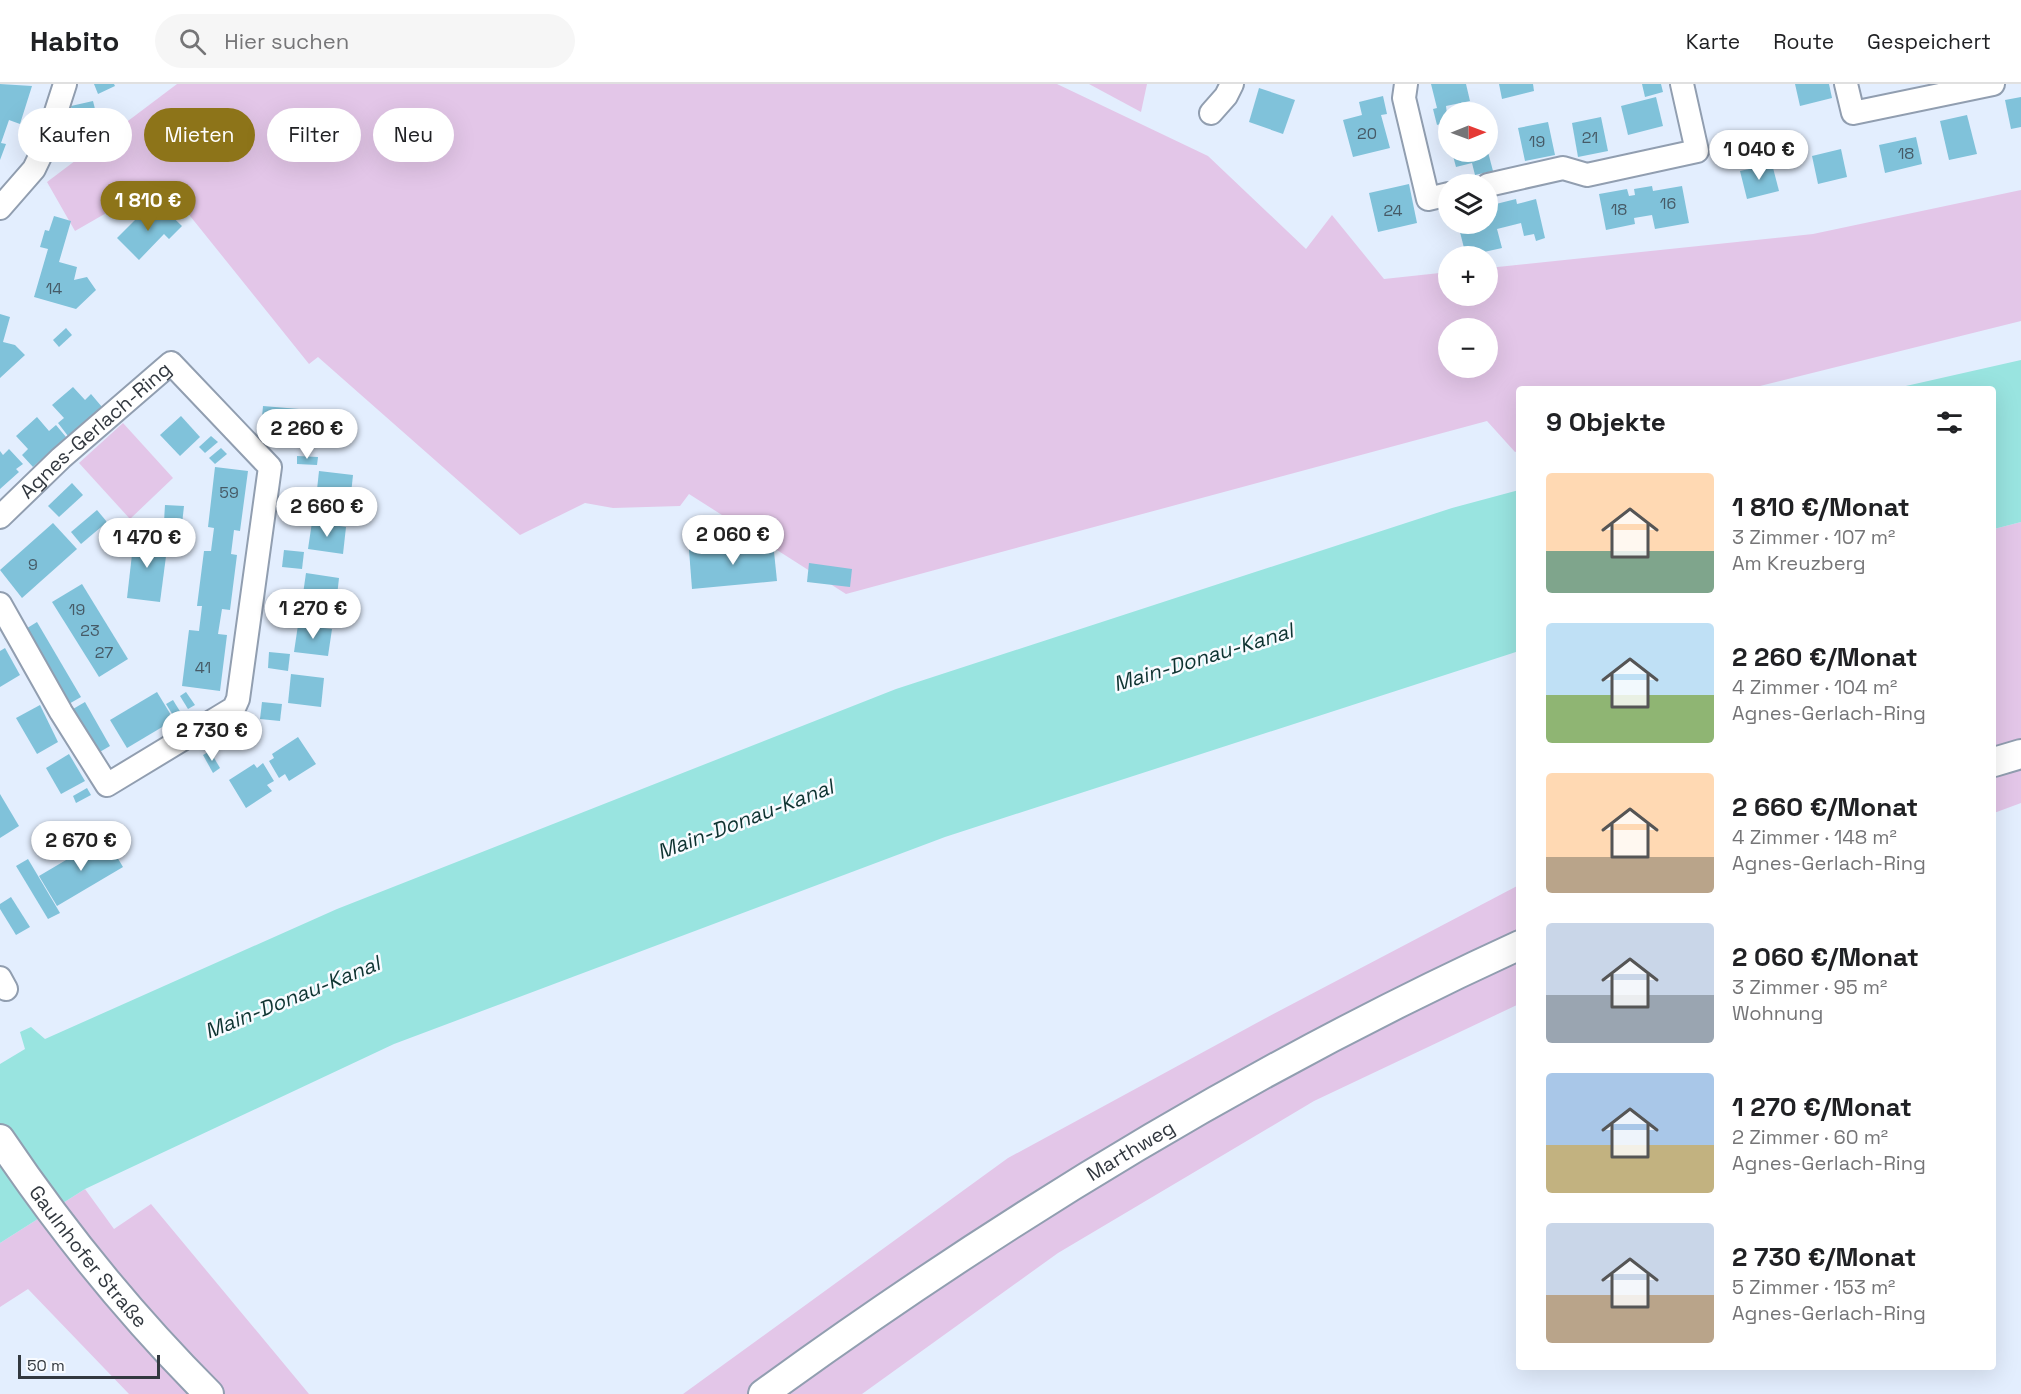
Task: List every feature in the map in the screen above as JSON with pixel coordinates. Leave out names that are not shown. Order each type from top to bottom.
[{"type":"main road","points":[[1996,761],[2021,754]]},
{"type":"main road","name":"Marthweg","points":[[763,1394],[942,1267],[1123,1154],[1343,1031],[1516,947]]},
{"type":"main road","name":"Gaulnhofer Straße","points":[[0,1139],[92,1264],[132,1314],[209,1394]]},
{"type":"street","points":[[0,208],[34,169],[45,146],[65,84]]},
{"type":"street","points":[[1211,113],[1226,96],[1232,84]]},
{"type":"street","points":[[1406,84],[1404,98],[1428,199],[1438,197]]},
{"type":"street","points":[[1498,183],[1563,168],[1587,175],[1697,151],[1682,84]]},
{"type":"street","points":[[1846,84],[1853,113],[1993,84]]},
{"type":"street","name":"Agnes-Gerlach-Ring","points":[[0,517],[61,458],[171,363],[270,467],[238,699],[234,708],[107,785],[61,712],[0,604]]},
{"type":"shaded area","points":[[177,84],[1057,84],[1208,156],[1306,249],[1332,215],[1384,279],[1438,273],[1438,306],[1498,306],[1498,267],[1813,234],[2021,190],[2021,321],[1760,386],[1516,386],[1516,452],[1487,421],[846,594],[689,494],[680,506],[613,508],[585,503],[520,535],[318,357],[309,364],[162,181],[75,231],[47,182],[74,162],[132,162],[132,118],[144,109],[144,162],[255,162],[255,108],[145,108]]},
{"type":"shaded area","points":[[1089,84],[1147,84],[1141,112]]},
{"type":"shaded area","points":[[123,423],[173,478],[130,519],[79,463]]},
{"type":"shaded area","points":[[2021,522],[2021,803],[1996,812],[1996,528]]},
{"type":"shaded area","points":[[1516,887],[1516,1005],[1314,1101],[1058,1253],[862,1394],[683,1394],[1008,1158],[1264,1019]]},
{"type":"shaded area","points":[[85,1189],[114,1229],[151,1204],[309,1394],[129,1394],[28,1289],[0,1307],[0,1243]]},
{"type":"water","points":[[2021,360],[2021,522],[1996,528],[1996,386],[1906,386]]},
{"type":"water","name":"Main-Donau-Kanal","points":[[1516,491],[1516,652],[945,837],[394,1044],[85,1189],[0,1243],[0,1064],[25,1049],[20,1032],[31,1027],[45,1039],[337,909],[896,689],[1452,508]]},
{"type":"building","points":[[0,84],[32,86],[25,108],[18,108],[18,123],[9,120],[1,143],[6,144],[0,160]]},
{"type":"building","points":[[94,84],[114,84],[115,86],[98,94]]},
{"type":"building","points":[[1431,84],[1466,84],[1470,101],[1438,102],[1437,125],[1433,109],[1437,108]]},
{"type":"building","points":[[1499,84],[1533,84],[1534,91],[1502,99]]},
{"type":"building","points":[[1642,84],[1661,84],[1663,92],[1645,97]]},
{"type":"building","points":[[1795,84],[1829,84],[1832,98],[1800,106]]},
{"type":"building","points":[[1259,88],[1295,100],[1283,134],[1249,122]]},
{"type":"building","points":[[1383,96],[1387,114],[1381,115],[1390,148],[1353,157],[1343,120],[1362,115],[1359,102]]},
{"type":"building","points":[[1656,97],[1663,126],[1628,135],[1621,106]]},
{"type":"building","points":[[2021,97],[2021,127],[2011,129],[2005,100]]},
{"type":"building","points":[[93,101],[95,108],[71,108],[71,106]]},
{"type":"building","points":[[1967,115],[1977,154],[1949,160],[1940,121]]},
{"type":"building","points":[[1601,117],[1608,151],[1578,157],[1572,123]]},
{"type":"building","points":[[1548,122],[1555,155],[1525,161],[1518,128]]},
{"type":"building","points":[[1916,137],[1922,164],[1885,173],[1879,145]]},
{"type":"building","points":[[1841,149],[1847,177],[1818,184],[1812,156]]},
{"type":"building","points":[[1455,162],[1491,162],[1493,171],[1475,174],[1472,163],[1456,167]]},
{"type":"building","points":[[1772,164],[1779,191],[1747,199],[1740,171]]},
{"type":"building","points":[[1409,184],[1417,223],[1378,232],[1369,193]]},
{"type":"building","points":[[1652,186],[1653,191],[1682,186],[1689,223],[1655,229],[1652,215],[1634,218],[1635,224],[1606,230],[1599,194],[1627,189],[1629,196],[1635,195],[1634,189]]},
{"type":"building","points":[[1516,199],[1517,204],[1536,199],[1545,238],[1536,241],[1534,234],[1524,236],[1521,223],[1498,229],[1498,204]]},
{"type":"building","points":[[162,207],[182,226],[169,239],[164,234],[139,260],[117,238],[144,211],[151,218]]},
{"type":"building","points":[[54,216],[71,221],[59,262],[77,267],[74,280],[87,277],[96,290],[76,309],[34,297],[48,249],[40,247],[45,230],[49,231]]},
{"type":"building","points":[[1498,233],[1502,248],[1498,249],[1498,246],[1464,246],[1460,234]]},
{"type":"building","points":[[0,314],[10,317],[3,342],[15,345],[25,355],[0,378]]},
{"type":"building","points":[[66,328],[72,335],[59,347],[53,340]]},
{"type":"building","points":[[73,387],[85,400],[91,394],[102,407],[68,436],[58,423],[64,418],[52,405]]},
{"type":"building","points":[[263,406],[311,410],[308,442],[260,438]]},
{"type":"building","points":[[181,416],[200,437],[180,456],[160,435]]},
{"type":"building","points":[[37,417],[49,431],[56,425],[66,437],[33,467],[22,455],[28,449],[16,436]]},
{"type":"building","points":[[211,436],[218,442],[205,453],[199,447]]},
{"type":"building","points":[[221,448],[227,454],[215,464],[209,458]]},
{"type":"building","points":[[9,449],[23,464],[16,469],[19,472],[0,489],[0,451],[3,455]]},
{"type":"building","points":[[297,456],[318,457],[317,465],[297,464]]},
{"type":"building","points":[[215,467],[248,471],[240,531],[234,530],[231,554],[237,555],[230,610],[222,609],[218,634],[227,635],[220,691],[182,686],[189,630],[199,631],[202,606],[197,606],[204,551],[211,551],[214,528],[208,527]]},
{"type":"building","points":[[319,471],[353,475],[350,503],[316,499]]},
{"type":"building","points":[[72,483],[83,495],[59,517],[48,506]]},
{"type":"building","points":[[292,499],[312,501],[310,517],[290,515]]},
{"type":"building","points":[[165,505],[184,506],[182,524],[164,522]]},
{"type":"building","points":[[97,510],[107,522],[81,544],[71,532]]},
{"type":"building","points":[[312,522],[346,527],[343,554],[308,549]]},
{"type":"building","points":[[53,523],[77,549],[22,598],[0,570]]},
{"type":"building","points":[[134,537],[168,541],[160,602],[127,598]]},
{"type":"building","points":[[773,542],[777,581],[692,589],[689,550]]},
{"type":"building","points":[[284,550],[304,552],[302,569],[282,567]]},
{"type":"building","points":[[809,563],[852,569],[850,587],[807,582]]},
{"type":"building","points":[[306,573],[339,578],[336,605],[302,601]]},
{"type":"building","points":[[82,584],[128,659],[99,677],[52,602]]},
{"type":"building","points":[[277,601],[297,603],[295,620],[275,618]]},
{"type":"building","points":[[37,622],[81,697],[67,705],[24,630]]},
{"type":"building","points":[[298,625],[332,629],[328,656],[294,652]]},
{"type":"building","points":[[5,648],[20,675],[0,687],[0,651]]},
{"type":"building","points":[[269,652],[290,654],[288,671],[268,668]]},
{"type":"building","points":[[291,674],[324,678],[321,707],[288,703]]},
{"type":"building","points":[[157,692],[174,720],[127,748],[110,720]]},
{"type":"building","points":[[186,692],[195,705],[188,709],[180,696]]},
{"type":"building","points":[[173,700],[181,713],[174,717],[166,704]]},
{"type":"building","points":[[85,702],[110,746],[98,753],[73,709]]},
{"type":"building","points":[[262,702],[282,704],[280,721],[260,719]]},
{"type":"building","points":[[40,705],[58,742],[37,754],[16,718]]},
{"type":"building","points":[[298,737],[316,764],[289,781],[285,774],[279,778],[269,761],[274,758],[272,754]]},
{"type":"building","points":[[210,751],[220,768],[213,773],[203,755]]},
{"type":"building","points":[[69,754],[85,781],[61,794],[46,768]]},
{"type":"building","points":[[263,763],[274,781],[267,785],[272,791],[246,808],[229,780],[254,764],[257,768]]},
{"type":"building","points":[[87,788],[91,795],[76,803],[73,796]]},
{"type":"building","points":[[0,794],[19,826],[0,838]]},
{"type":"building","points":[[105,837],[123,867],[57,906],[39,876]]},
{"type":"building","points":[[28,859],[60,913],[48,919],[16,866]]},
{"type":"building","points":[[11,897],[30,927],[16,935],[0,909],[0,904]]}]
